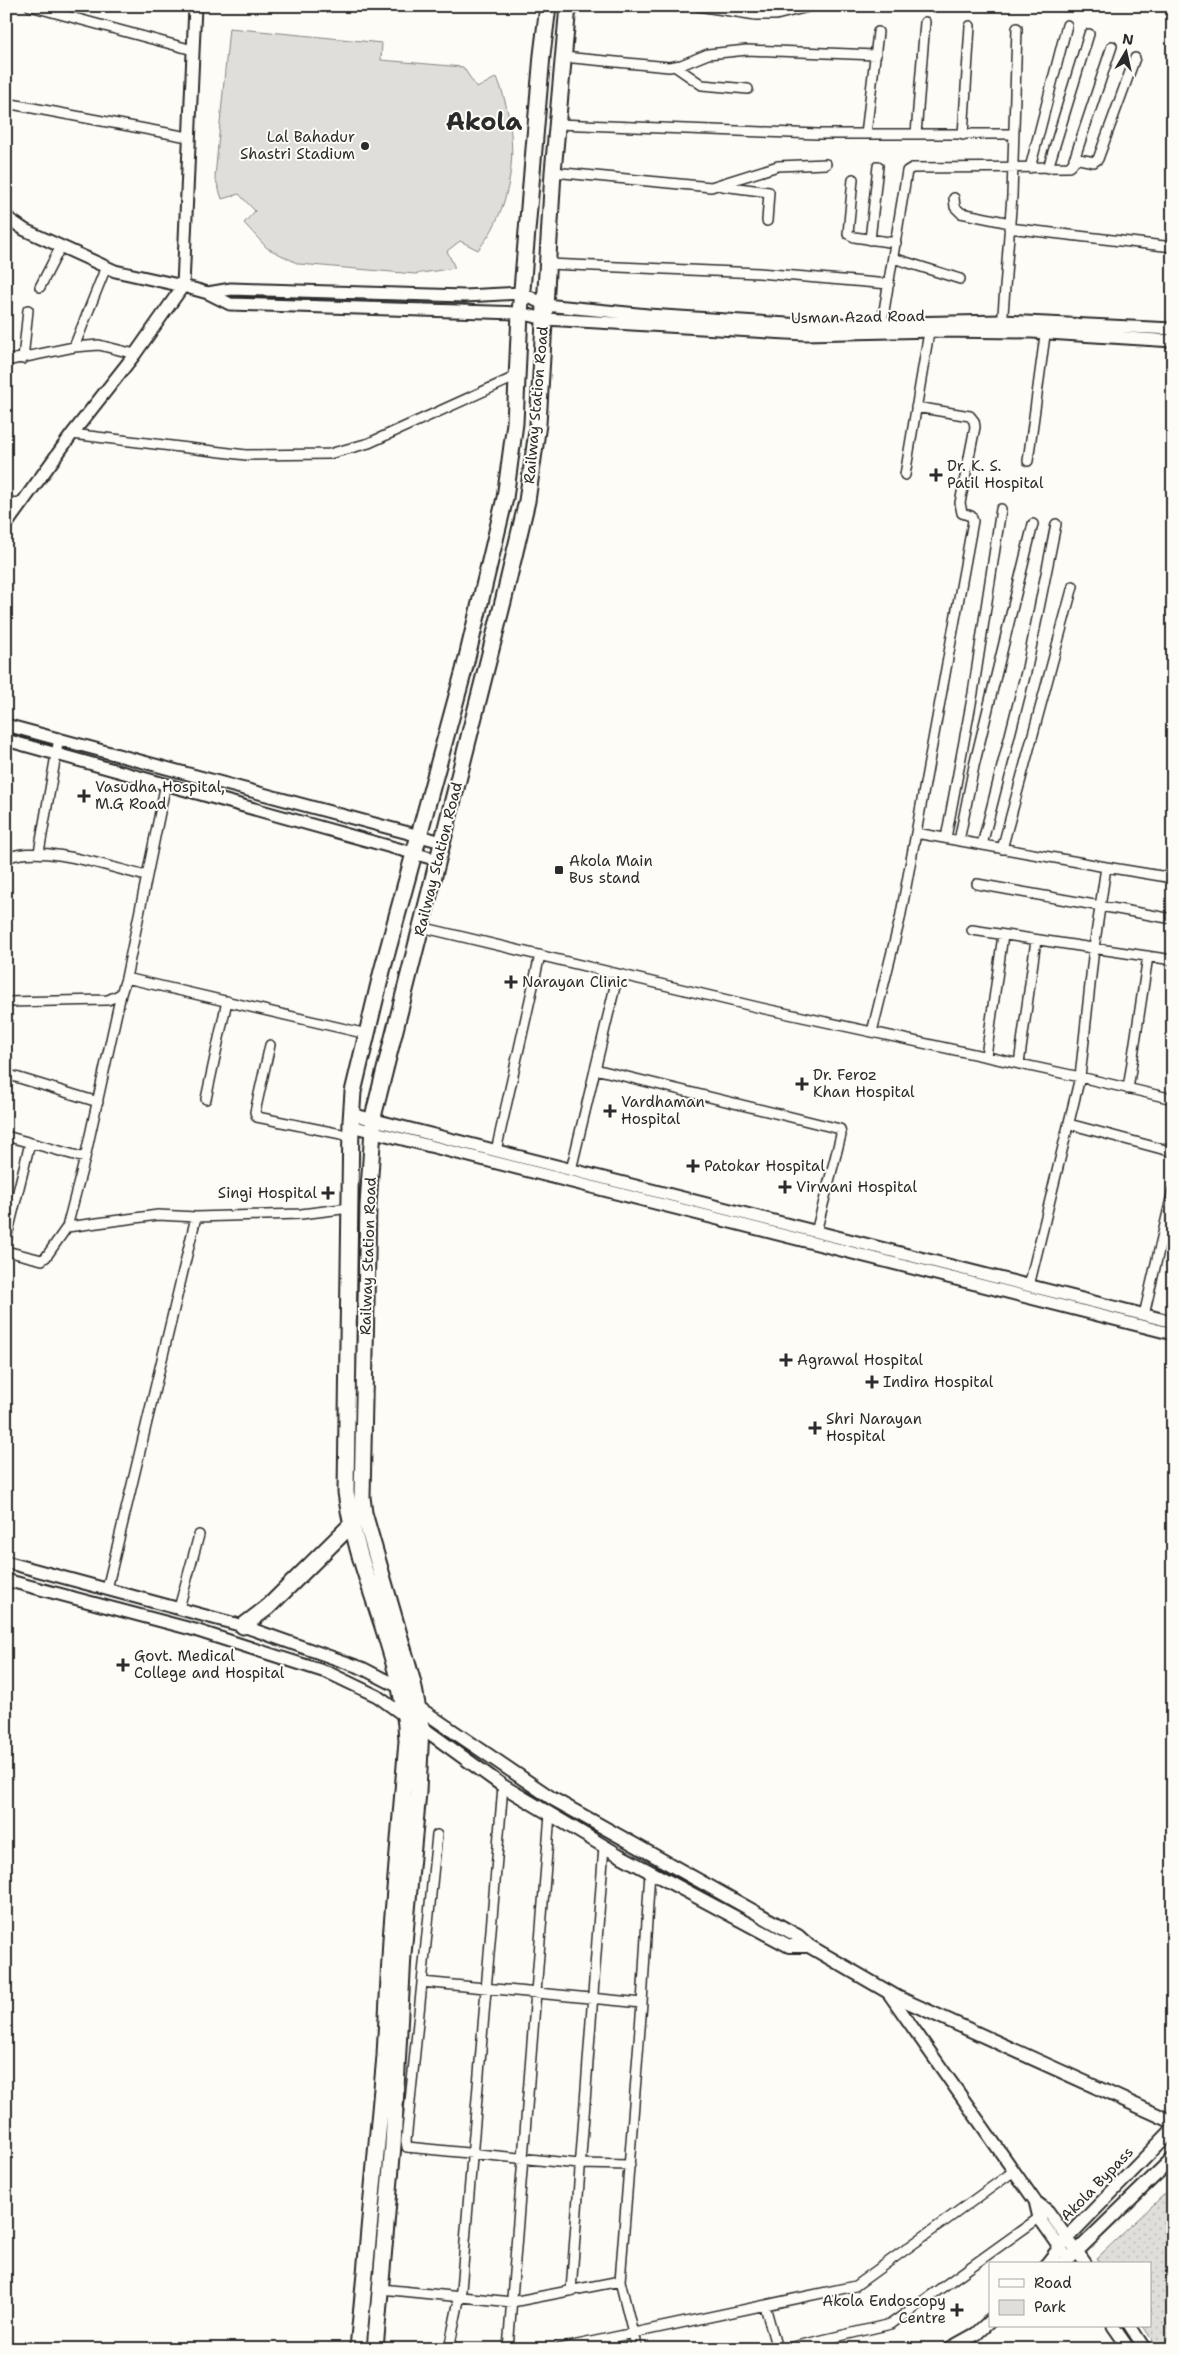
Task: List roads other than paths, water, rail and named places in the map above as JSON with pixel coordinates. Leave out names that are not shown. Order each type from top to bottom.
[{"type":"highway","name":"Railway Station Road","points":[[358,2349],[385,2056],[391,1939],[407,1762],[406,1717],[401,1688],[352,1524],[346,1492],[353,1092],[413,854],[461,680],[505,498],[515,423],[520,313],[542,54],[548,6]]},
{"type":"highway","name":"Railway Station Road","points":[[375,2349],[395,2116],[403,1954],[418,1792],[420,1726],[419,1708],[364,1513],[362,1487],[368,1206],[373,1125],[527,501],[538,424],[553,172],[568,6]]},
{"type":"highway","points":[[243,1626],[268,1607],[364,1513]]},
{"type":"main road","points":[[6,525],[72,434],[135,354],[183,286],[195,6]]},
{"type":"main road","points":[[6,218],[25,230],[115,271],[183,286],[230,304],[520,313],[545,312]]},
{"type":"main road","points":[[208,294],[231,289],[465,296],[522,293],[545,312]]},
{"type":"main road","points":[[385,294],[385,308]]},
{"type":"main road","name":"Usman Azad Road","points":[[545,312],[805,334],[929,332],[1002,326]]},
{"type":"main road","name":"Usman Azad Road","points":[[545,312],[648,315],[802,325],[882,323],[1046,328],[1173,329]]},
{"type":"main road","name":"Usman Azad Road","points":[[1046,328],[1173,341]]},
{"type":"main road","points":[[6,724],[442,842]]},
{"type":"main road","points":[[6,740],[438,860]]},
{"type":"main road","points":[[351,1125],[373,1125],[496,1151],[1173,1322]]},
{"type":"main road","points":[[373,1125],[1173,1334]]},
{"type":"main road","points":[[6,1562],[243,1626],[362,1668],[401,1688],[419,1708],[553,1799],[798,1936],[808,1946],[887,1991],[1173,2122]]},
{"type":"main road","points":[[6,1580],[195,1630],[321,1670],[353,1683],[377,1696],[503,1786],[604,1846],[790,1946],[808,1946]]},
{"type":"main road","points":[[887,1991],[1063,2242],[1069,2260],[1173,2158]]},
{"type":"main road","name":"Akola Bypass","points":[[1049,2262],[1063,2242],[1173,2129]]},
{"type":"main road","points":[[949,2349],[976,2334],[989,2321]]},
{"type":"main road","points":[[1114,2328],[1128,2349]]},
{"type":"main road","points":[[1131,2328],[1146,2349]]},
{"type":"street","points":[[30,6],[193,50]]},
{"type":"street","points":[[698,6],[756,15],[776,15],[812,6]]},
{"type":"street","points":[[916,134],[925,22]]},
{"type":"street","points":[[1030,168],[1066,25]]},
{"type":"street","points":[[963,135],[970,26]]},
{"type":"street","points":[[1002,326],[1013,168],[1017,28]]},
{"type":"street","points":[[866,134],[878,32]]},
{"type":"street","points":[[1048,168],[1089,34]]},
{"type":"street","points":[[882,323],[906,174],[909,169],[1069,167],[1074,158],[1112,46]]},
{"type":"street","points":[[563,58],[676,66],[708,54],[747,50],[876,55]]},
{"type":"street","points":[[1074,158],[1094,162],[1098,159],[1135,58]]},
{"type":"street","points":[[676,66],[702,85],[748,89]]},
{"type":"street","points":[[6,103],[188,137]]},
{"type":"street","points":[[557,124],[866,134],[1014,134]]},
{"type":"street","points":[[719,186],[778,166],[826,164]]},
{"type":"street","points":[[870,240],[878,166]]},
{"type":"street","points":[[553,172],[769,192],[767,220]]},
{"type":"street","points":[[853,179],[848,234],[896,244]]},
{"type":"street","points":[[954,198],[955,207],[961,212],[1009,225],[1173,247]]},
{"type":"street","points":[[40,287],[61,246]]},
{"type":"street","points":[[893,258],[960,279]]},
{"type":"street","points":[[548,264],[759,273],[889,284]]},
{"type":"street","points":[[74,347],[106,267]]},
{"type":"street","points":[[23,359],[28,310]]},
{"type":"street","points":[[1028,461],[1046,328]]},
{"type":"street","points":[[905,475],[929,332]]},
{"type":"street","points":[[6,361],[74,347],[99,344],[135,354]]},
{"type":"street","points":[[72,434],[246,454],[328,454],[369,443],[517,376]]},
{"type":"street","points":[[872,1032],[900,919],[973,521],[971,516],[962,513],[960,503],[975,427],[970,416],[916,407]]},
{"type":"street","points":[[6,502],[23,503]]},
{"type":"street","points":[[946,838],[973,693],[1001,509]]},
{"type":"street","points":[[958,841],[974,766],[1033,524]]},
{"type":"street","points":[[982,845],[1027,668],[1056,524]]},
{"type":"street","points":[[1002,849],[1073,586]]},
{"type":"street","points":[[39,852],[59,738]]},
{"type":"street","points":[[6,1250],[42,1260],[67,1227],[85,1158],[126,978],[166,783]]},
{"type":"street","points":[[916,833],[1106,868],[1173,878]]},
{"type":"street","points":[[6,858],[23,852],[39,852],[146,876]]},
{"type":"street","points":[[1030,1286],[1080,1077],[1094,948],[1106,868]]},
{"type":"street","points":[[977,884],[1173,919]]},
{"type":"street","points":[[421,927],[872,1032],[1172,1097]]},
{"type":"street","points":[[972,930],[1173,960]]},
{"type":"street","points":[[986,1056],[1003,935]]},
{"type":"street","points":[[1019,1064],[1036,940]]},
{"type":"street","points":[[496,1151],[540,955]]},
{"type":"street","points":[[1128,1089],[1148,956]]},
{"type":"street","points":[[571,1170],[618,974]]},
{"type":"street","points":[[126,978],[367,1034]]},
{"type":"street","points":[[6,1002],[108,1000],[121,994]]},
{"type":"street","points":[[206,1099],[227,1001]]},
{"type":"street","points":[[270,1045],[255,1112],[257,1117],[351,1125]]},
{"type":"street","points":[[595,1069],[840,1129],[841,1135],[816,1232]]},
{"type":"street","points":[[6,1074],[98,1102]]},
{"type":"street","points":[[1069,1124],[1173,1152]]},
{"type":"street","points":[[6,1136],[85,1158]]},
{"type":"street","points":[[6,1240],[30,1143]]},
{"type":"street","points":[[1144,1315],[1170,1210],[1173,1190]]},
{"type":"street","points":[[67,1227],[158,1215],[196,1217],[301,1214],[350,1208]]},
{"type":"street","points":[[107,1589],[196,1217]]},
{"type":"street","points":[[179,1608],[199,1534]]},
{"type":"street","points":[[449,2349],[460,2297],[488,1988],[503,1786]]},
{"type":"street","points":[[508,2349],[550,1814]]},
{"type":"street","points":[[437,1835],[406,2144],[410,2148],[524,2156],[579,2164],[630,2165]]},
{"type":"street","points":[[571,2291],[591,1998],[604,1846]]},
{"type":"street","points":[[638,2349],[620,2281],[642,2003],[650,1871]]},
{"type":"street","points":[[422,1982],[642,2003]]},
{"type":"street","points":[[558,2349],[855,2286],[1014,2171]]},
{"type":"street","points":[[784,2349],[891,2324],[1044,2215]]},
{"type":"street","points":[[381,2289],[512,2302],[620,2281]]},
{"type":"street","points":[[765,2306],[777,2349]]},
{"type":"place","name":"Lal Bahadur Shastri Stadium","points":[[365,146]]},
{"type":"place","name":"Dr. K. S. Patil Hospital","points":[[936,475]]},
{"type":"place","name":"Vasudha Hospital, M.G Road","points":[[84,796]]},
{"type":"place","name":"Akola Main Bus stand","points":[[559,870]]},
{"type":"place","name":"Narayan Clinic","points":[[511,982]]},
{"type":"place","name":"Dr. Feroz Khan Hospital","points":[[802,1084]]},
{"type":"place","name":"Vardhaman Hospital","points":[[610,1111]]},
{"type":"place","name":"Patokar Hospital","points":[[693,1166]]},
{"type":"place","name":"Virwani Hospital","points":[[785,1187]]},
{"type":"place","name":"Singi Hospital","points":[[328,1193]]},
{"type":"place","name":"Agrawal Hospital","points":[[786,1360]]},
{"type":"place","name":"Indira Hospital","points":[[872,1382]]},
{"type":"place","name":"Shri Narayan Hospital","points":[[815,1428]]},
{"type":"place","name":"Govt. Medical College and Hospital","points":[[123,1665]]},
{"type":"place","name":"Akola Endoscopy Centre","points":[[957,2310]]},
{"type":"district","name":"Akola","points":[[484,121]]}]
